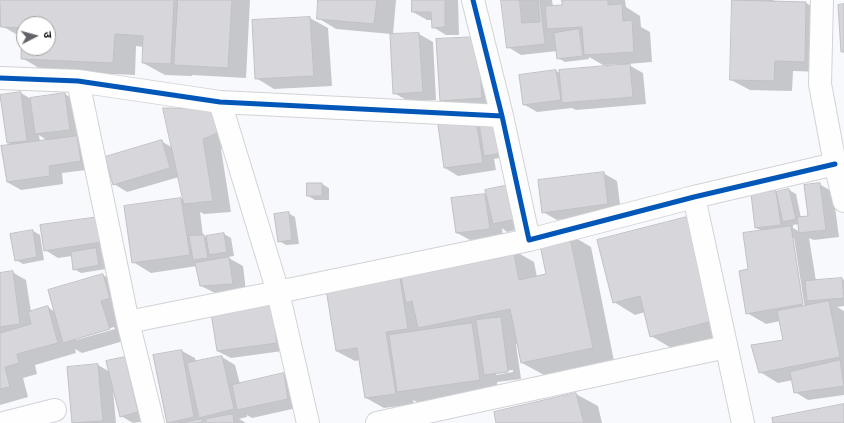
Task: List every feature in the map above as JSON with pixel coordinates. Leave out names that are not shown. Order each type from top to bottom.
[{"type":"street","points":[[473,0],[502,116],[529,240]]},
{"type":"street","points":[[822,0],[820,84],[834,164],[844,201]]},
{"type":"street","points":[[0,78],[78,81],[220,102],[502,116]]},
{"type":"street","points":[[78,81],[128,322],[153,423]]},
{"type":"street","points":[[220,102],[278,292],[308,423]]},
{"type":"street","points":[[128,322],[529,240],[694,197],[834,164]]},
{"type":"street","points":[[694,197],[743,423]]},
{"type":"street","points":[[377,423],[726,347]]},
{"type":"street","points":[[4,423],[55,410]]},
{"type":"building","points":[[0,0],[174,0],[171,64],[142,63],[143,36],[115,34],[113,63],[21,59],[21,56],[56,56],[56,16],[16,16],[16,28],[1,27]]},
{"type":"building","points":[[178,0],[232,0],[228,68],[174,65]]},
{"type":"building","points":[[318,0],[377,0],[374,24],[317,19]]},
{"type":"building","points":[[412,0],[445,0],[445,27],[432,28],[431,12],[412,12]]},
{"type":"building","points":[[501,0],[540,0],[545,44],[507,48]]},
{"type":"building","points":[[520,0],[538,0],[540,22],[522,23]]},
{"type":"building","points":[[562,0],[608,0],[608,5],[622,4],[623,21],[632,20],[634,52],[584,55],[582,27],[547,29],[545,6],[562,5]]},
{"type":"building","points":[[732,0],[806,2],[805,62],[775,61],[774,81],[730,80]]},
{"type":"building","points":[[844,4],[844,52],[841,52],[838,5]]},
{"type":"building","points":[[310,17],[314,76],[255,79],[252,20]]},
{"type":"building","points":[[579,29],[583,56],[557,59],[554,33]]},
{"type":"building","points":[[419,33],[423,92],[393,94],[390,34]]},
{"type":"building","points":[[478,37],[482,98],[440,101],[436,39]]},
{"type":"building","points":[[630,64],[633,97],[562,103],[559,70]]},
{"type":"building","points":[[556,70],[561,100],[523,105],[519,75]]},
{"type":"building","points":[[21,92],[27,141],[7,143],[0,95]]},
{"type":"building","points":[[65,93],[70,130],[35,134],[30,98]]},
{"type":"building","points":[[163,108],[217,109],[218,133],[203,139],[213,201],[184,204]]},
{"type":"building","points":[[476,119],[483,163],[444,168],[438,125]]},
{"type":"building","points":[[498,120],[503,153],[484,156],[479,123]]},
{"type":"building","points":[[77,136],[81,161],[49,166],[50,176],[7,182],[1,146]]},
{"type":"building","points":[[162,140],[170,168],[113,185],[105,157]]},
{"type":"building","points":[[604,172],[608,204],[542,213],[538,180]]},
{"type":"building","points":[[307,183],[322,183],[322,196],[307,196]]},
{"type":"building","points":[[820,183],[826,230],[799,233],[797,217],[808,216],[804,185]]},
{"type":"building","points":[[509,185],[516,219],[493,224],[485,190]]},
{"type":"building","points":[[789,189],[796,219],[783,222],[776,192]]},
{"type":"building","points":[[776,191],[781,225],[755,228],[751,194]]},
{"type":"building","points":[[485,194],[490,229],[456,233],[451,198]]},
{"type":"building","points":[[181,198],[190,255],[132,263],[124,206]]},
{"type":"building","points":[[289,212],[292,240],[278,242],[274,214]]},
{"type":"building","points":[[99,217],[102,242],[44,251],[40,225]]},
{"type":"building","points":[[687,217],[713,321],[650,337],[640,296],[613,303],[597,240]]},
{"type":"building","points":[[791,226],[803,304],[746,314],[739,271],[748,269],[743,233]]},
{"type":"building","points":[[33,230],[37,257],[15,261],[10,234]]},
{"type":"building","points":[[224,233],[227,252],[209,255],[206,236]]},
{"type":"building","points":[[569,233],[593,348],[521,363],[510,309],[418,328],[412,301],[406,303],[400,272],[513,249],[519,280],[546,274],[539,240]]},
{"type":"building","points":[[204,235],[208,258],[193,260],[189,236]]},
{"type":"building","points":[[96,248],[99,265],[73,270],[71,252]]},
{"type":"building","points":[[229,257],[233,284],[200,286],[195,263]]},
{"type":"building","points":[[13,271],[20,324],[0,327],[0,273]]},
{"type":"building","points":[[103,274],[110,298],[101,301],[110,329],[63,343],[48,290]]},
{"type":"building","points":[[400,278],[408,329],[386,332],[396,394],[365,398],[357,348],[336,351],[326,289]]},
{"type":"building","points":[[842,278],[844,298],[807,301],[805,281]]},
{"type":"building","points":[[829,301],[840,357],[759,373],[751,345],[783,340],[777,311]]},
{"type":"building","points":[[271,305],[277,343],[217,351],[211,313]]},
{"type":"building","points":[[48,306],[58,343],[17,354],[19,363],[5,367],[10,387],[0,389],[0,333],[31,324],[28,312]]},
{"type":"building","points":[[501,317],[508,372],[484,375],[476,320]]},
{"type":"building","points":[[472,323],[480,380],[397,392],[389,335]]},
{"type":"building","points":[[182,350],[194,417],[167,423],[153,355]]},
{"type":"building","points":[[222,356],[234,409],[199,418],[187,363]]},
{"type":"building","points":[[125,357],[138,412],[120,417],[106,361]]},
{"type":"building","points":[[840,360],[844,386],[794,393],[790,372]]},
{"type":"building","points":[[98,364],[103,421],[72,423],[67,367]]},
{"type":"building","points":[[284,373],[288,399],[237,410],[232,385]]},
{"type":"building","points":[[576,393],[584,423],[496,423],[494,412]]},
{"type":"building","points":[[844,404],[844,423],[773,423],[772,418]]},
{"type":"building","points":[[233,414],[234,423],[206,423],[206,419]]},
{"type":"building","points":[[202,419],[202,423],[179,423]]},
{"type":"cycle path","points":[[473,0],[502,116],[529,240],[694,197],[835,164]]},
{"type":"cycle path","points":[[0,78],[78,81],[220,102],[502,116]]}]
